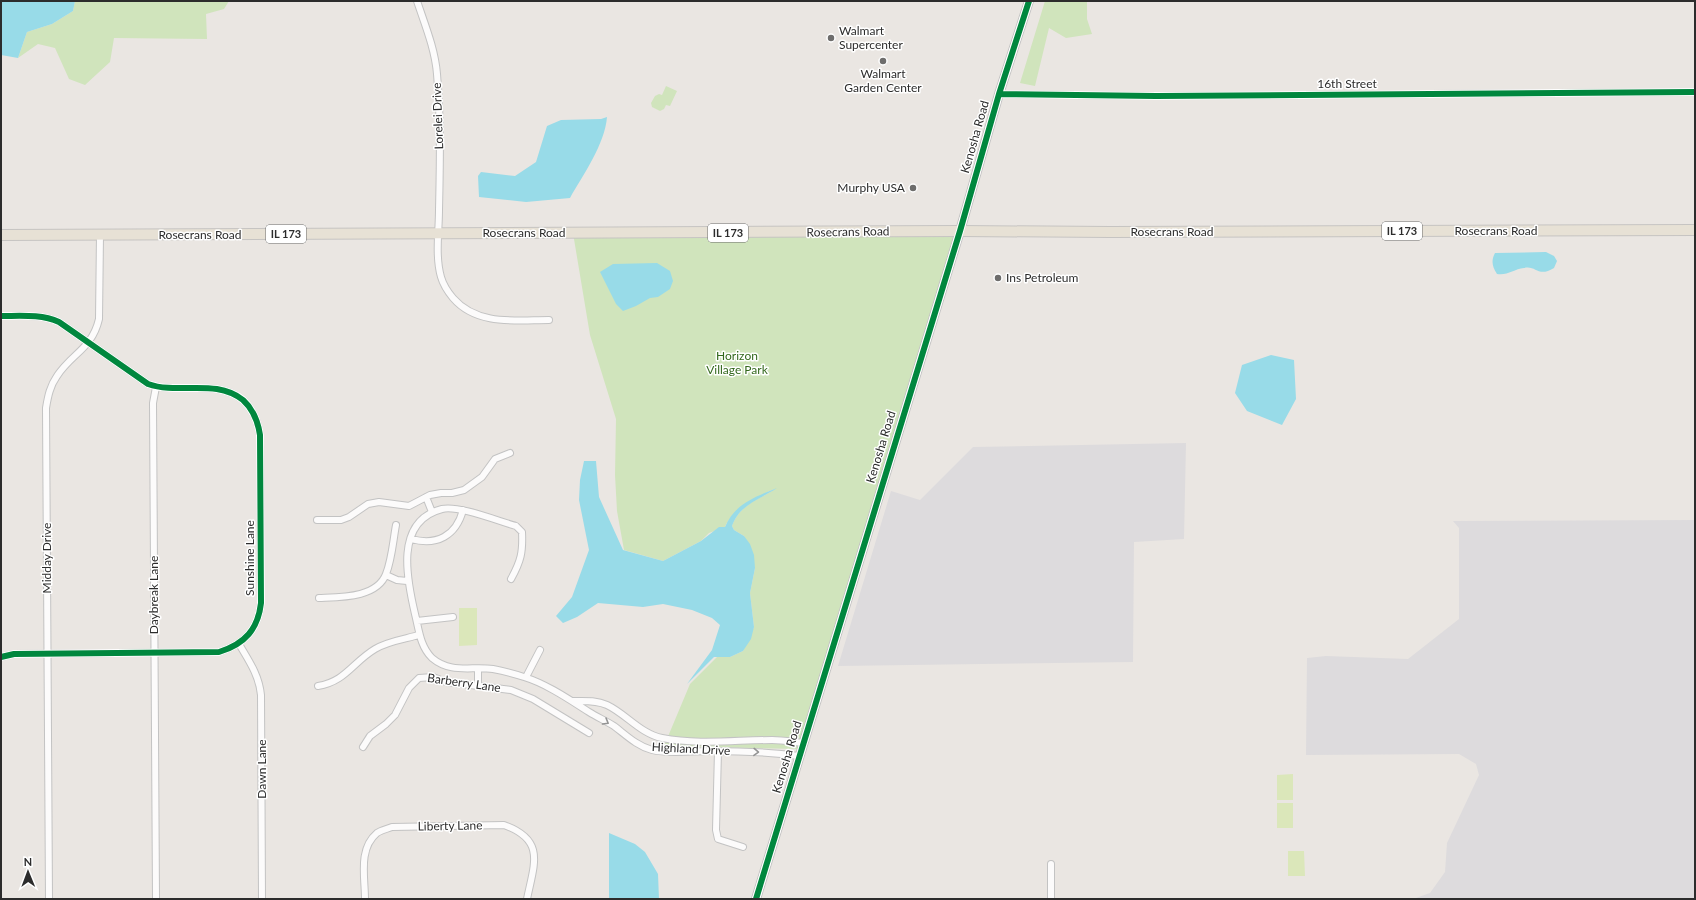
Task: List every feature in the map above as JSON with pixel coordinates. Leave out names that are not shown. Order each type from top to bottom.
[{"type":"main road","name":"Rosecrans Road","points":[[1,235],[1695,230]]},
{"type":"street","name":"Lorelei Drive","points":[[417,1],[434,55],[437,74],[440,148],[438,257],[441,277],[448,292],[462,306],[478,316],[495,320],[549,320]]},
{"type":"street","name":"Kenosha Road","points":[[756,899],[960,231],[999,94],[1029,1]]},
{"type":"street","name":"16th Street","points":[[999,94],[1156,96],[1695,92]]},
{"type":"street","name":"Midday Drive","points":[[49,899],[46,408],[52,386],[58,375],[88,343],[96,331],[99,319],[100,235]]},
{"type":"street","name":"Sunshine Lane","points":[[1,316],[39,316],[59,322],[139,379],[156,387],[211,388],[230,392],[245,403],[251,410],[259,427],[261,603],[258,621],[253,629],[239,644],[219,652],[14,654],[1,657]]},
{"type":"street","name":"Daybreak Lane","points":[[156,387],[153,403],[156,899]]},
{"type":"street","points":[[317,520],[341,520],[349,517],[368,504],[379,502],[409,506],[441,493],[452,493],[464,490],[482,477],[495,459],[510,453]]},
{"type":"street","points":[[426,498],[432,512],[443,508],[463,510],[516,526],[522,532],[523,549],[519,565],[511,579]]},
{"type":"street","points":[[411,539],[428,542],[444,537],[457,526],[463,510]]},
{"type":"street","name":"Highland Drive","points":[[432,512],[421,520],[413,531],[407,558],[408,581],[419,635],[423,646],[432,657],[443,665],[456,669],[493,669],[526,678],[573,701],[613,726],[630,739],[652,750],[771,753],[799,756]]},
{"type":"street","points":[[319,598],[346,597],[359,594],[376,587],[386,575],[396,525]]},
{"type":"street","points":[[386,575],[397,580],[408,581]]},
{"type":"street","points":[[417,621],[453,617]]},
{"type":"street","points":[[318,686],[341,678],[362,658],[376,648],[389,642],[419,635]]},
{"type":"street","name":"Dawn Lane","points":[[239,644],[256,673],[260,686],[262,899]]},
{"type":"street","points":[[526,678],[540,650]]},
{"type":"street","points":[[478,669],[478,686]]},
{"type":"street","name":"Barberry Lane","points":[[362,747],[370,736],[395,715],[409,688],[419,678],[433,677],[446,682],[511,690],[533,699],[589,733]]},
{"type":"street","name":"Highland Drive","points":[[573,701],[596,701],[606,705],[640,728],[662,738],[689,741],[775,740],[803,743]]},
{"type":"street","points":[[718,751],[716,830],[718,839],[743,847]]},
{"type":"street","name":"Liberty Lane","points":[[365,899],[364,857],[367,845],[378,833],[392,827],[504,825],[518,830],[531,842],[535,857],[527,899]]},
{"type":"street","points":[[1051,864],[1051,899]]},
{"type":"shaded area","points":[[1186,443],[1184,539],[1134,542],[1133,662],[838,666],[891,491],[920,500],[973,447]]},
{"type":"shaded area","points":[[1695,520],[1695,899],[1413,899],[1430,893],[1445,872],[1447,843],[1479,775],[1476,764],[1459,754],[1306,755],[1307,658],[1326,656],[1408,659],[1459,619],[1459,528],[1453,521]]},
{"type":"green space","points":[[75,1],[229,1],[224,9],[206,14],[207,39],[114,38],[110,62],[85,85],[69,79],[55,48],[38,44],[18,58],[27,32],[52,24],[73,11]]},
{"type":"green space","points":[[1045,1],[1087,1],[1087,19],[1092,34],[1066,38],[1049,28],[1035,86],[1020,83]]},
{"type":"green space","points":[[666,86],[677,91],[670,106],[666,105],[664,109],[660,111],[652,107],[651,103],[655,96],[659,94],[662,95]]},
{"type":"green space","name":"Horizon Village Park","points":[[960,231],[801,749],[664,746],[690,684],[717,657],[730,657],[743,651],[754,627],[750,593],[755,568],[744,536],[734,530],[732,526],[735,519],[744,508],[775,489],[746,504],[733,515],[725,527],[709,533],[701,541],[663,561],[624,550],[617,511],[615,475],[616,419],[590,335],[573,233]]},
{"type":"green space","points":[[459,608],[477,608],[477,645],[459,646]]},
{"type":"green space","points":[[1293,774],[1293,800],[1277,800],[1277,775]]},
{"type":"green space","points":[[1277,803],[1293,803],[1293,828],[1277,828]]},
{"type":"green space","points":[[1288,851],[1304,851],[1305,876],[1288,876]]},
{"type":"water","points":[[1,1],[75,1],[73,11],[52,24],[27,32],[18,58],[1,55]]},
{"type":"water","points":[[607,117],[598,148],[570,198],[526,202],[479,197],[478,176],[481,172],[515,176],[536,162],[547,126],[561,120],[601,119]]},
{"type":"water","points":[[1546,252],[1554,256],[1557,261],[1554,268],[1549,271],[1541,272],[1528,268],[1497,274],[1493,266],[1495,253]]},
{"type":"water","points":[[657,263],[670,271],[673,281],[670,289],[658,297],[650,298],[623,311],[616,304],[600,272],[613,264]]},
{"type":"water","points":[[1271,355],[1294,360],[1296,399],[1282,425],[1247,411],[1235,393],[1242,365]]},
{"type":"water","points":[[584,461],[596,461],[599,497],[623,550],[663,561],[701,541],[719,527],[725,527],[734,512],[740,507],[754,498],[777,488],[745,507],[735,519],[732,526],[734,530],[744,536],[750,544],[754,555],[755,568],[750,593],[754,627],[751,639],[743,651],[730,657],[714,657],[687,684],[712,650],[720,625],[712,618],[692,610],[663,604],[643,607],[598,603],[577,617],[563,623],[556,616],[572,597],[589,550],[579,500],[580,480]]},
{"type":"water","points":[[609,833],[635,844],[645,852],[658,874],[659,899],[609,899]]},
{"type":"cycle path","points":[[756,899],[960,231],[999,94],[1029,1]]},
{"type":"cycle path","points":[[999,94],[1156,96],[1695,92]]},
{"type":"cycle path","points":[[1,316],[23,316],[52,319],[59,322],[148,384],[172,388],[209,388],[221,390],[232,393],[243,400],[250,407],[258,425],[260,435],[261,603],[257,620],[249,634],[236,645],[219,652],[14,654],[1,657]]},
{"type":"place","name":"Walmart Supercenter","points":[[831,38]]},
{"type":"place","name":"Walmart Garden Center","points":[[883,61]]},
{"type":"place","name":"Murphy USA","points":[[913,188]]},
{"type":"place","name":"Ins Petroleum","points":[[998,278]]}]
